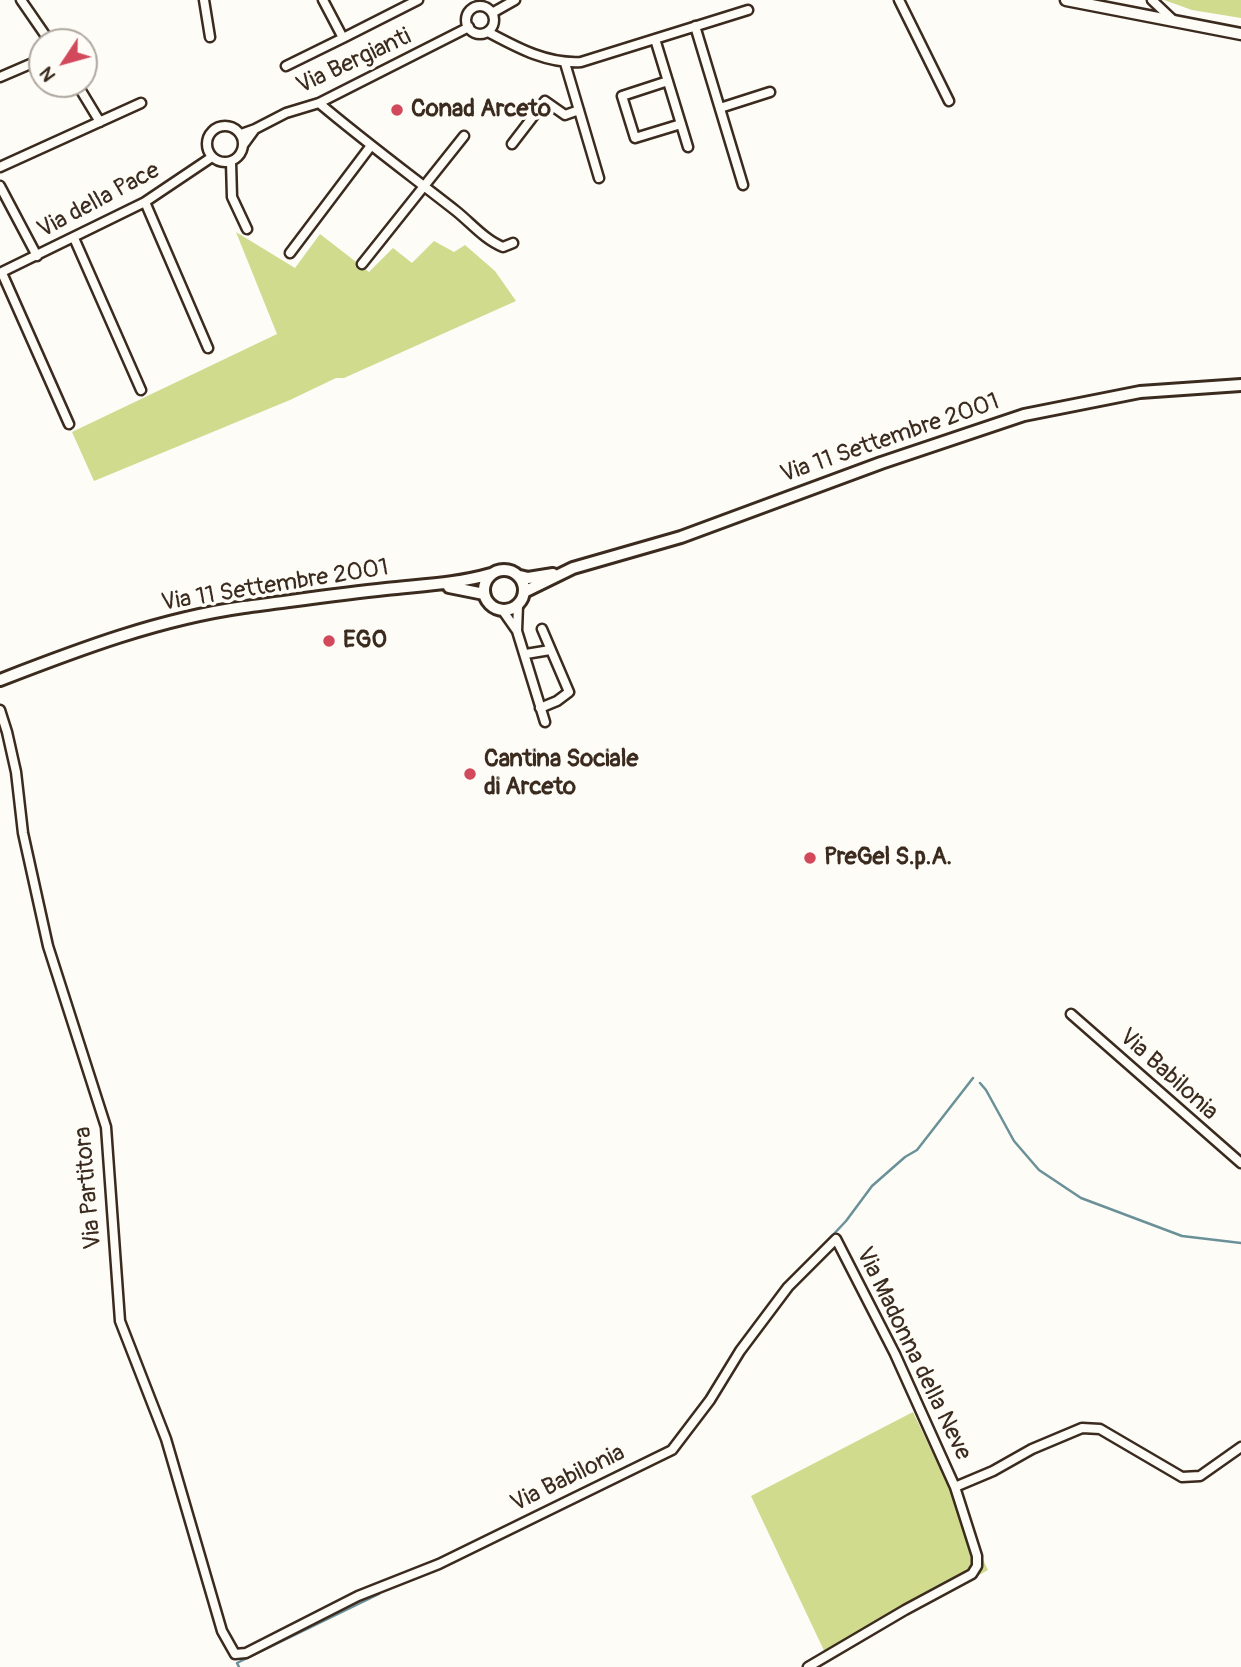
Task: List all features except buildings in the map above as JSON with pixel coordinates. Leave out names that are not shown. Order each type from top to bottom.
[{"type":"main road","name":"Via 11 Settembre 2001","points":[[0,680],[84,647],[137,630],[200,615],[383,589],[440,585],[497,571],[509,570],[520,576],[537,577],[563,572],[681,537],[881,463],[1024,415],[1140,392],[1241,385]]},
{"type":"main road","name":"Via 11 Settembre 2001","points":[[524,592],[563,572]]},
{"type":"main road","points":[[491,574],[484,584],[484,594],[490,605],[503,611],[518,605],[524,592],[520,576]]},
{"type":"main road","name":"Via 11 Settembre 2001","points":[[440,585],[484,594]]},
{"type":"street","points":[[21,0],[40,28]]},
{"type":"street","points":[[204,0],[210,37]]},
{"type":"street","points":[[323,0],[343,38]]},
{"type":"street","points":[[286,66],[418,0]]},
{"type":"street","points":[[467,0],[473,8]]},
{"type":"street","points":[[492,13],[515,0]]},
{"type":"street","points":[[899,0],[949,101]]},
{"type":"street","points":[[1066,0],[1241,34]]},
{"type":"street","points":[[1152,0],[1174,21]]},
{"type":"street","points":[[488,32],[494,25],[492,13],[482,6],[473,8],[467,15],[469,27],[475,33],[488,32],[521,49],[565,63],[581,62],[748,10]]},
{"type":"street","points":[[695,26],[743,185]]},
{"type":"street","name":"Via Bergianti","points":[[231,162],[239,157],[242,139],[255,129],[286,113],[319,103],[469,27]]},
{"type":"street","points":[[655,39],[688,148]]},
{"type":"street","points":[[565,63],[599,178]]},
{"type":"street","points":[[0,77],[28,65]]},
{"type":"street","points":[[668,81],[622,96],[635,138],[681,124]]},
{"type":"street","points":[[720,108],[770,92]]},
{"type":"street","points":[[85,98],[100,122]]},
{"type":"street","points":[[512,144],[545,101],[565,115],[579,110]]},
{"type":"street","points":[[0,167],[141,103]]},
{"type":"street","points":[[319,103],[493,242],[503,247],[513,243]]},
{"type":"street","points":[[242,139],[232,127],[216,128],[207,142],[212,157],[221,162],[231,162],[232,197],[247,229]]},
{"type":"street","points":[[362,264],[464,136]]},
{"type":"street","points":[[290,253],[370,146]]},
{"type":"street","name":"Via della Pace","points":[[1,273],[145,202],[212,157]]},
{"type":"street","points":[[0,186],[37,256]]},
{"type":"street","points":[[145,202],[208,348]]},
{"type":"street","points":[[74,238],[141,390]]},
{"type":"street","points":[[1,273],[69,424]]},
{"type":"street","points":[[517,631],[518,605]]},
{"type":"street","points":[[503,611],[517,631],[526,654],[545,722]]},
{"type":"street","points":[[540,708],[569,692],[542,629]]},
{"type":"street","points":[[526,654],[550,650]]},
{"type":"street","name":"Via Partitora","points":[[0,709],[8,732],[23,833],[48,946],[106,1127],[120,1321],[166,1439],[222,1631],[238,1655]]},
{"type":"street","name":"Via Babilonia","points":[[1071,1014],[1241,1163]]},
{"type":"street","name":"Via Babilonia","points":[[238,1655],[358,1595],[439,1564],[671,1450],[710,1400],[740,1351],[788,1287],[836,1239]]},
{"type":"street","name":"Via Madonna della Neve","points":[[808,1667],[972,1574],[977,1566],[977,1556],[955,1487],[895,1354],[836,1239]]},
{"type":"street","name":"Via Madonna della Neve","points":[[955,1487],[1082,1428],[1100,1429],[1182,1477],[1200,1476],[1241,1447]]},
{"type":"green space","points":[[1164,0],[1241,0],[1241,18],[1192,10]]},
{"type":"green space","points":[[236,232],[295,268],[320,234],[369,272],[393,248],[412,263],[434,241],[454,252],[465,245],[495,271],[516,301],[344,378],[336,378],[290,400],[94,481],[72,432],[277,334]]},
{"type":"green space","points":[[913,1412],[988,1570],[828,1659],[751,1496]]},
{"type":"waterway","points":[[800,1270],[846,1221],[872,1186],[917,1150],[973,1078]]},
{"type":"waterway","points":[[980,1083],[1014,1141],[1039,1170],[1081,1198],[1182,1236],[1241,1243]]},
{"type":"waterway","points":[[724,1370],[735,1352]]},
{"type":"waterway","points":[[571,1495],[618,1471]]},
{"type":"waterway","points":[[400,1575],[407,1572]]},
{"type":"waterway","points":[[239,1667],[237,1663],[379,1594]]},
{"type":"place","name":"Conad Arceto","points":[[397,110]]},
{"type":"place","name":"EGO","points":[[329,641]]},
{"type":"place","name":"Cantina Sociale di Arceto","points":[[470,774]]},
{"type":"place","name":"PreGel S.p.A.","points":[[810,858]]}]
